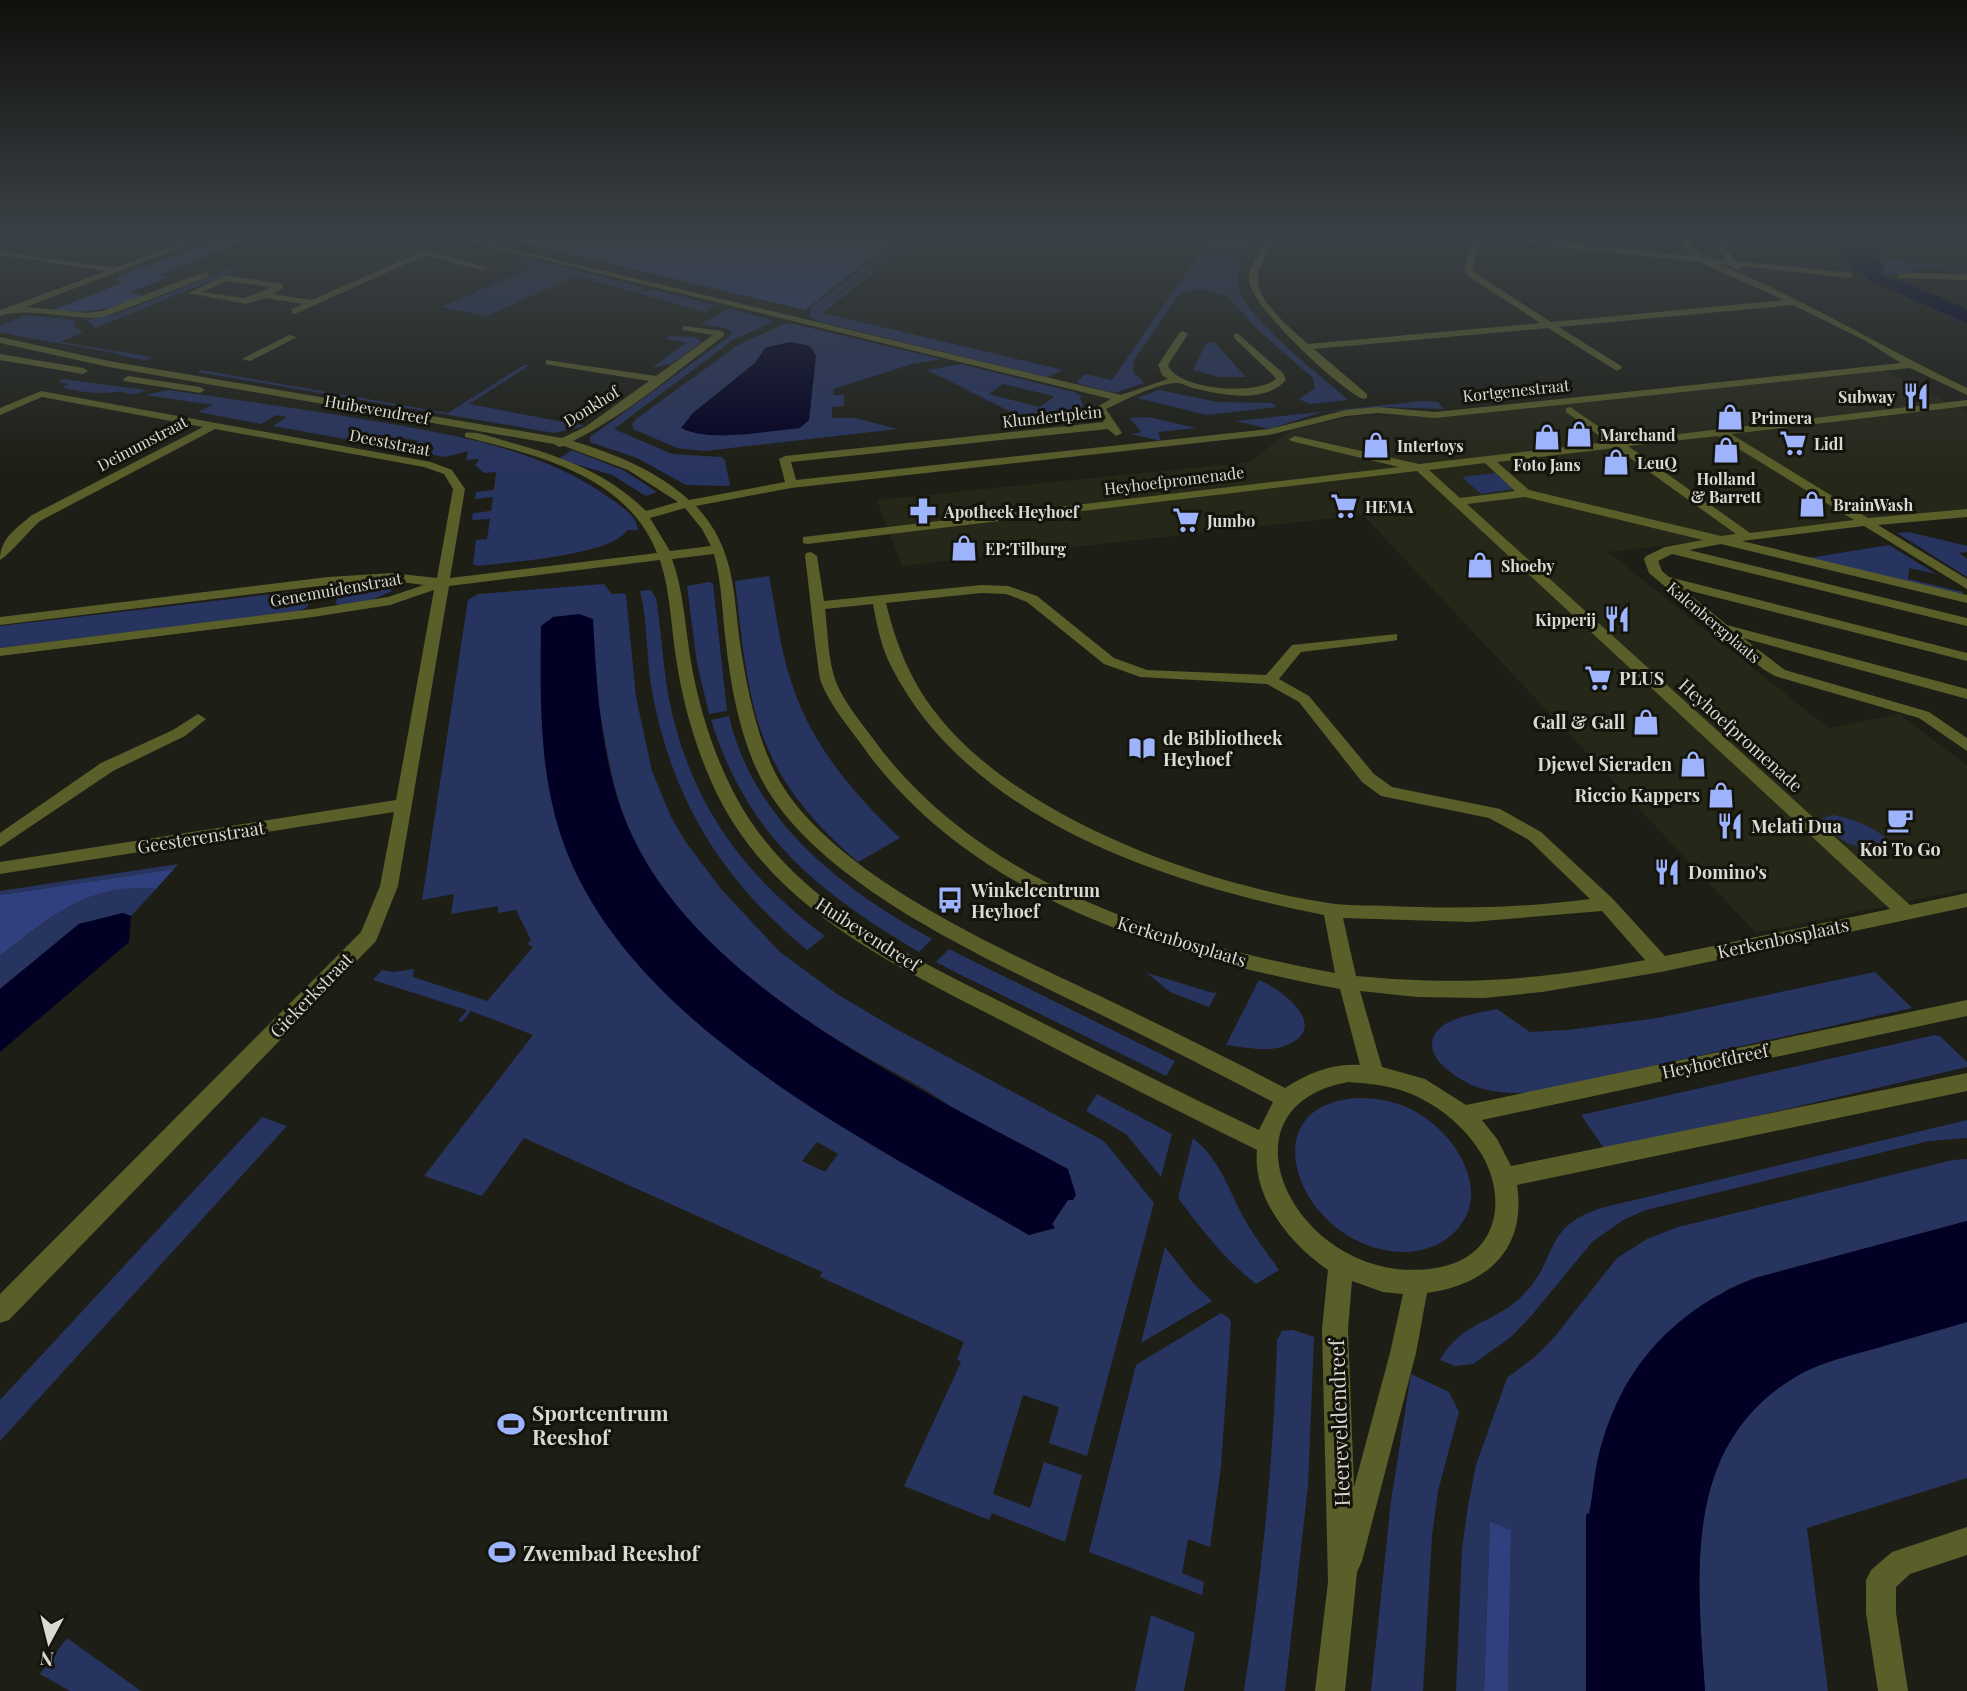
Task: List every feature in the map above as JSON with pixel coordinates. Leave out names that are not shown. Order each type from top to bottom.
[{"type":"street","points":[[780,316],[1120,398]]},
{"type":"street","points":[[1272,316],[1363,396]]},
{"type":"street","points":[[1535,316],[1617,368]]},
{"type":"street","points":[[1308,347],[1653,316]]},
{"type":"street","points":[[1822,316],[1867,338],[1911,365],[1967,392]]},
{"type":"street","name":"Donkhof","points":[[536,455],[589,429],[721,334],[686,328]]},
{"type":"street","points":[[1183,334],[1163,365],[1166,373],[1177,380],[1220,390],[1250,391],[1276,386],[1282,380],[1279,375],[1237,336]]},
{"type":"street","points":[[247,359],[292,337]]},
{"type":"street","name":"Huibevendreef","points":[[0,340],[109,364],[564,442],[634,466],[686,504],[706,525],[719,549],[734,649],[750,728],[762,764],[781,797],[827,845],[863,876],[902,902],[988,951],[1287,1099]]},
{"type":"street","name":"Huibevendreef","points":[[0,357],[175,387],[246,395],[474,436],[536,455],[600,481],[643,516],[667,556],[683,660],[715,774],[732,810],[751,837],[791,881],[826,911],[872,942],[1182,1104],[1265,1143]]},
{"type":"street","name":"Donkhof","points":[[550,362],[659,380]]},
{"type":"street","name":"Kortgenestraat","points":[[1126,447],[1269,432],[1346,412],[1378,410],[1435,415],[1911,365]]},
{"type":"street","points":[[1111,425],[1100,408],[1120,398],[1177,380]]},
{"type":"street","name":"Deinumstraat","points":[[0,412],[41,394],[212,426]]},
{"type":"street","name":"Heyhoefpromenade","points":[[807,540],[1967,404]]},
{"type":"street","points":[[1570,410],[1748,537]]},
{"type":"street","name":"Klundertplein","points":[[791,484],[785,459],[1111,425],[1126,447]]},
{"type":"street","name":"Deinumstraat","points":[[0,556],[7,538],[36,519],[212,426]]},
{"type":"street","name":"Deeststraat","points":[[212,426],[427,464],[448,472],[458,489],[442,583]]},
{"type":"street","points":[[1721,433],[1967,586]]},
{"type":"street","name":"Heyhoefpromenade","points":[[1295,439],[1420,468],[1906,912]]},
{"type":"street","points":[[643,516],[686,504],[791,484],[1126,447]]},
{"type":"street","points":[[1488,460],[1525,493]]},
{"type":"street","points":[[1457,502],[1525,493],[1967,599]]},
{"type":"street","points":[[1670,550],[1720,540],[1936,514],[1967,513]]},
{"type":"street","points":[[442,583],[719,549]]},
{"type":"street","points":[[1670,550],[1967,622]]},
{"type":"street","name":"Kalenbergplaats","points":[[1670,550],[1651,559],[1656,573],[1768,666],[1780,673],[1924,715],[1967,746]]},
{"type":"street","name":"Kerkenbosplaats","points":[[811,556],[828,681],[899,782],[936,819],[991,860],[1053,893],[1128,926],[1211,953],[1348,981],[1430,990],[1486,990],[1602,976],[1906,912]]},
{"type":"street","name":"Genemuidenstraat","points":[[0,621],[328,581],[392,578],[442,583]]},
{"type":"street","points":[[1662,579],[1967,657]]},
{"type":"street","points":[[313,613],[328,581]]},
{"type":"street","name":"Genemuidenstraat","points":[[0,652],[390,601],[442,583]]},
{"type":"street","name":"Giekerkstraat","points":[[0,1311],[369,936],[389,886],[442,583]]},
{"type":"street","points":[[818,606],[981,589],[1008,590],[1032,598],[1109,661],[1145,674],[1270,680],[1304,699],[1368,778],[1387,792],[1493,813],[1535,835],[1606,904],[1661,965]]},
{"type":"street","points":[[878,600],[895,659],[920,702],[945,733],[1013,792],[1068,825],[1130,854],[1196,876],[1333,910],[1450,917],[1533,914],[1606,904]]},
{"type":"street","points":[[1719,628],[1967,694]]},
{"type":"street","points":[[1270,680],[1297,648],[1392,637]]},
{"type":"street","points":[[0,841],[107,767],[179,733],[198,719]]},
{"type":"street","points":[[1937,724],[1967,733]]},
{"type":"street","name":"Geesterenstraat","points":[[0,868],[402,805]]},
{"type":"street","points":[[1906,912],[1967,900]]},
{"type":"street","points":[[1333,910],[1337,947],[1373,1074]]},
{"type":"street","name":"Heyhoefdreef","points":[[1463,1115],[1966,1009]]},
{"type":"street","points":[[1348,1073],[1373,1074],[1397,1079],[1428,1091],[1463,1115],[1492,1150],[1503,1178],[1507,1201],[1506,1224],[1488,1256],[1474,1268],[1456,1277],[1417,1284],[1371,1277],[1341,1264],[1310,1242],[1283,1211],[1272,1180],[1265,1143],[1274,1116],[1287,1099],[1319,1079],[1348,1073]]},
{"type":"street","points":[[1503,1178],[1967,1082]]},
{"type":"street","name":"Heereveldendreef","points":[[1341,1264],[1335,1329],[1343,1582]]},
{"type":"street","name":"Heereveldendreef","points":[[1330,1691],[1343,1582],[1403,1353],[1417,1284]]},
{"type":"street","points":[[1893,1691],[1881,1613],[1881,1580],[1902,1562],[1967,1541]]},
{"type":"shaded area","points":[[23,316],[75,320],[74,327],[83,332],[61,342],[152,357],[146,360],[136,359],[34,339],[0,332],[0,326]]},
{"type":"shaded area","points":[[106,316],[125,316],[95,328],[87,320]]},
{"type":"shaded area","points":[[715,316],[756,316],[774,321],[733,340],[614,429],[672,454],[721,457],[725,460],[730,486],[686,485],[637,458],[590,442],[590,437],[732,332],[726,328],[701,324]]},
{"type":"shaded area","points":[[835,316],[1063,370],[1047,377],[817,321],[810,317]]},
{"type":"shaded area","points":[[1156,316],[1164,316],[1134,360],[1133,371],[1144,383],[1114,393],[1079,384],[1077,381],[1085,374],[1112,380]]},
{"type":"shaded area","points":[[1245,316],[1257,316],[1301,360],[1348,400],[1310,404],[1299,399],[1315,388],[1313,378]]},
{"type":"shaded area","points":[[1951,316],[1967,316],[1967,323]]},
{"type":"shaded area","points":[[784,324],[794,324],[941,359],[912,364],[833,389],[833,395],[844,395],[844,406],[832,407],[832,418],[856,418],[897,429],[704,451],[677,448],[633,429],[632,424],[636,419],[738,345]],"holes":[[[790,342],[810,346],[816,356],[809,420],[799,428],[719,435],[693,413],[755,363],[765,348]]]},
{"type":"shaded area","points":[[670,336],[695,337],[702,342],[671,364],[652,368],[686,343],[666,339]]},
{"type":"shaded area","points":[[790,342],[810,346],[816,356],[809,420],[800,428],[707,435],[681,428],[693,413],[755,363],[765,348]]},
{"type":"shaded area","points":[[1206,343],[1215,343],[1246,377],[1219,377],[1193,370]]},
{"type":"shaded area","points":[[961,364],[1074,392],[1083,397],[1080,398],[1083,406],[1082,409],[1017,415],[927,370]],"holes":[[[1003,384],[1053,396],[1039,407],[989,394]]]},
{"type":"shaded area","points":[[524,365],[530,365],[469,404],[585,426],[554,433],[198,372],[201,370],[448,413]]},
{"type":"shaded area","points":[[1881,369],[1967,412],[1967,511],[1608,552],[1828,728],[1899,714],[1967,765],[1967,889],[1756,933],[1363,515],[902,566],[877,500],[1249,462],[1291,430],[1357,416],[1455,415]]},
{"type":"shaded area","points":[[63,379],[146,390],[132,394],[88,392],[62,388],[69,384],[58,382]]},
{"type":"shaded area","points":[[168,390],[380,422],[500,447],[558,468],[585,482],[628,512],[635,520],[638,530],[627,530],[618,539],[603,546],[582,551],[479,566],[473,564],[476,540],[487,539],[490,519],[472,520],[473,513],[491,511],[493,497],[475,499],[476,492],[494,490],[496,472],[484,473],[475,465],[479,459],[466,460],[468,451],[445,457],[401,449],[419,441],[402,438],[390,447],[273,426],[287,417],[276,415],[261,424],[198,412],[213,405],[145,395]]},
{"type":"shaded area","points":[[1159,390],[1217,402],[1272,403],[1277,407],[1207,415],[1137,398]]},
{"type":"shaded area","points":[[1423,401],[1438,402],[1444,409],[1386,407],[1322,412],[1269,429],[1236,421]]},
{"type":"shaded area","points":[[1149,417],[1196,428],[1158,432],[1161,441],[1131,434],[1141,432],[1130,418]]},
{"type":"shaded area","points":[[572,450],[623,470],[657,492],[646,496],[612,475],[558,459]]},
{"type":"shaded area","points":[[1495,473],[1514,489],[1481,494],[1462,477]]},
{"type":"shaded area","points":[[1909,532],[1967,546],[1967,552],[1959,553],[1967,559],[1967,577],[1897,533]]},
{"type":"shaded area","points":[[1889,545],[1936,574],[1909,568],[1908,579],[1963,592],[1963,595],[1809,558]]},
{"type":"shaded area","points":[[769,576],[787,668],[799,704],[810,726],[835,767],[900,838],[858,862],[823,829],[797,798],[777,767],[763,736],[746,667],[735,581]]},
{"type":"shaded area","points":[[710,582],[713,584],[727,711],[709,714],[697,663],[687,586]]},
{"type":"shaded area","points":[[604,584],[612,594],[624,593],[636,697],[652,771],[671,817],[685,841],[721,889],[780,952],[837,994],[896,1029],[1104,1141],[1154,1203],[1087,1456],[1049,1443],[1059,1407],[1023,1395],[993,1494],[1030,1508],[1044,1462],[1082,1475],[1065,1542],[992,1513],[989,1520],[904,1486],[961,1362],[957,1359],[964,1342],[820,1277],[822,1272],[524,1138],[482,1196],[424,1176],[533,1035],[471,1011],[462,1022],[458,1021],[467,1010],[373,980],[382,970],[394,972],[414,969],[413,977],[487,1001],[533,947],[527,944],[531,940],[516,910],[498,913],[498,906],[451,914],[454,894],[422,900],[468,600],[478,594]],"holes":[[[576,615],[622,810],[646,861],[668,894],[693,925],[722,954],[785,1005],[818,1028],[947,1104],[1069,1198],[1052,1224],[1055,1228],[1029,1235],[825,1114],[708,1031],[667,995],[631,956],[600,914],[575,867],[556,817],[545,761],[553,617]],[[817,1142],[838,1154],[825,1172],[802,1161]]]},
{"type":"shaded area","points":[[357,585],[390,587],[392,591],[367,602],[340,606],[335,603],[342,589]]},
{"type":"shaded area","points":[[651,590],[656,598],[668,694],[689,768],[704,801],[744,860],[768,887],[825,936],[807,950],[750,895],[726,866],[687,802],[661,731],[652,691],[640,591]]},
{"type":"shaded area","points":[[298,591],[311,595],[307,607],[300,611],[0,648],[0,626]]},
{"type":"shaded area","points":[[579,614],[593,619],[596,672],[611,776],[628,827],[661,885],[706,937],[759,985],[819,1028],[883,1068],[1068,1169],[1076,1195],[1073,1200],[1068,1200],[1052,1224],[1055,1228],[1029,1235],[828,1118],[760,1072],[696,1022],[639,966],[594,906],[562,839],[549,787],[542,734],[541,626],[553,617]]},
{"type":"shaded area","points":[[729,716],[741,754],[758,788],[780,820],[835,874],[866,898],[932,939],[919,952],[818,883],[766,829],[726,761],[711,720]]},
{"type":"shaded area","points":[[1833,815],[1876,830],[1888,842],[1890,848],[1878,853],[1847,843],[1822,825],[1823,818]]},
{"type":"shaded area","points":[[178,864],[174,869],[0,895],[0,891]]},
{"type":"shaded area","points":[[174,869],[156,889],[111,890],[72,905],[0,956],[0,895]]},
{"type":"shaded area","points":[[132,886],[156,889],[131,916],[123,913],[79,924],[0,989],[0,956],[62,911],[94,895]]},
{"type":"shaded area","points":[[123,913],[131,916],[129,942],[0,1052],[0,989],[79,924]]},
{"type":"shaded area","points":[[949,949],[1175,1061],[1166,1076],[936,962]]},
{"type":"shaded area","points":[[1875,972],[1912,1008],[1531,1093],[1497,1092],[1469,1083],[1450,1072],[1435,1056],[1432,1047],[1433,1037],[1446,1024],[1497,1009],[1530,1032],[1568,1030],[1658,1018]]},
{"type":"shaded area","points":[[1147,973],[1217,992],[1209,1007],[1170,992]]},
{"type":"shaded area","points":[[1259,980],[1290,1000],[1304,1019],[1304,1029],[1299,1037],[1287,1045],[1272,1049],[1226,1045]]},
{"type":"shaded area","points":[[1935,1035],[1941,1037],[1967,1062],[1967,1067],[1606,1151],[1581,1115]]},
{"type":"shaded area","points":[[1097,1094],[1172,1134],[1161,1177],[1126,1134],[1086,1111]]},
{"type":"shaded area","points":[[1359,1098],[1388,1101],[1416,1112],[1446,1136],[1458,1152],[1471,1187],[1470,1205],[1463,1222],[1439,1244],[1404,1252],[1367,1245],[1337,1228],[1314,1204],[1299,1176],[1295,1148],[1303,1124],[1324,1106]]},
{"type":"shaded area","points":[[262,1117],[287,1126],[0,1441],[0,1400]]},
{"type":"shaded area","points":[[1967,1120],[1967,1138],[1929,1141],[1646,1210],[1623,1220],[1592,1242],[1511,1337],[1473,1364],[1455,1366],[1440,1360],[1458,1337],[1513,1304],[1524,1294],[1543,1268],[1560,1234],[1582,1216],[1601,1208]]},
{"type":"shaded area","points":[[1193,1138],[1219,1168],[1255,1237],[1279,1270],[1256,1284],[1224,1254],[1178,1198]]},
{"type":"shaded area","points":[[1967,1159],[1967,1221],[1755,1278],[1728,1289],[1642,1361],[1625,1386],[1601,1446],[1589,1515],[1586,1517],[1586,1691],[1508,1691],[1511,1530],[1490,1523],[1484,1691],[1456,1691],[1462,1549],[1468,1506],[1476,1465],[1507,1378],[1536,1356],[1556,1335],[1617,1258],[1647,1239],[1678,1227],[1953,1160]]},
{"type":"shaded area","points":[[1967,1221],[1967,1322],[1804,1372],[1764,1400],[1735,1434],[1716,1471],[1705,1512],[1700,1556],[1700,1601],[1705,1691],[1586,1691],[1586,1517],[1587,1513],[1589,1514],[1599,1455],[1611,1417],[1639,1365],[1678,1323],[1701,1306],[1755,1278]]},
{"type":"shaded area","points":[[1165,1247],[1194,1284],[1212,1301],[1141,1343]]},
{"type":"shaded area","points":[[1221,1313],[1229,1318],[1231,1323],[1221,1467],[1210,1547],[1188,1539],[1182,1573],[1204,1582],[1202,1595],[1089,1552],[1136,1365]]},
{"type":"shaded area","points":[[1967,1322],[1967,1478],[1807,1528],[1828,1691],[1705,1691],[1700,1556],[1705,1512],[1716,1471],[1735,1434],[1764,1400],[1804,1372]]},
{"type":"shaded area","points":[[1293,1330],[1314,1337],[1308,1486],[1285,1691],[1244,1691],[1266,1516],[1277,1340],[1282,1331]]},
{"type":"shaded area","points":[[1411,1374],[1449,1392],[1459,1412],[1438,1491],[1432,1536],[1423,1691],[1371,1691],[1391,1501]]},
{"type":"shaded area","points":[[1490,1522],[1511,1530],[1508,1691],[1484,1691]]},
{"type":"shaded area","points":[[1151,1615],[1195,1633],[1184,1691],[1135,1691]]},
{"type":"shaded area","points":[[67,1638],[141,1691],[70,1691],[40,1674]]},
{"type":"place","name":"Subway","points":[[1916,396]]},
{"type":"place","name":"Primera","points":[[1730,417]]},
{"type":"place","name":"Marchand","points":[[1579,434]]},
{"type":"place","name":"Foto Jans","points":[[1547,437]]},
{"type":"place","name":"Lidl","points":[[1793,443]]},
{"type":"place","name":"Intertoys","points":[[1376,445]]},
{"type":"place","name":"Holland & Barrett","points":[[1726,450]]},
{"type":"place","name":"LeuQ","points":[[1616,462]]},
{"type":"place","name":"BrainWash","points":[[1812,504]]},
{"type":"place","name":"HEMA","points":[[1344,506]]},
{"type":"place","name":"Apotheek Heyhoef","points":[[923,511]]},
{"type":"place","name":"Jumbo","points":[[1186,520]]},
{"type":"place","name":"EP:Tilburg","points":[[964,548]]},
{"type":"place","name":"Shoeby","points":[[1480,565]]},
{"type":"place","name":"Kipperij","points":[[1617,619]]},
{"type":"place","name":"PLUS","points":[[1598,678]]},
{"type":"place","name":"Gall & Gall","points":[[1646,722]]},
{"type":"place","name":"de Bibliotheek Heyhoef","points":[[1142,748]]},
{"type":"place","name":"Djewel Sieraden","points":[[1693,764]]},
{"type":"place","name":"Riccio Kappers","points":[[1721,795]]},
{"type":"place","name":"Koi To Go","points":[[1900,820]]},
{"type":"place","name":"Melati Dua","points":[[1730,826]]},
{"type":"place","name":"Domino's","points":[[1667,872]]},
{"type":"place","name":"Winkelcentrum Heyhoef","points":[[950,900]]},
{"type":"place","name":"Sportcentrum Reeshof","points":[[511,1424]]},
{"type":"place","name":"Zwembad Reeshof","points":[[502,1552]]}]
